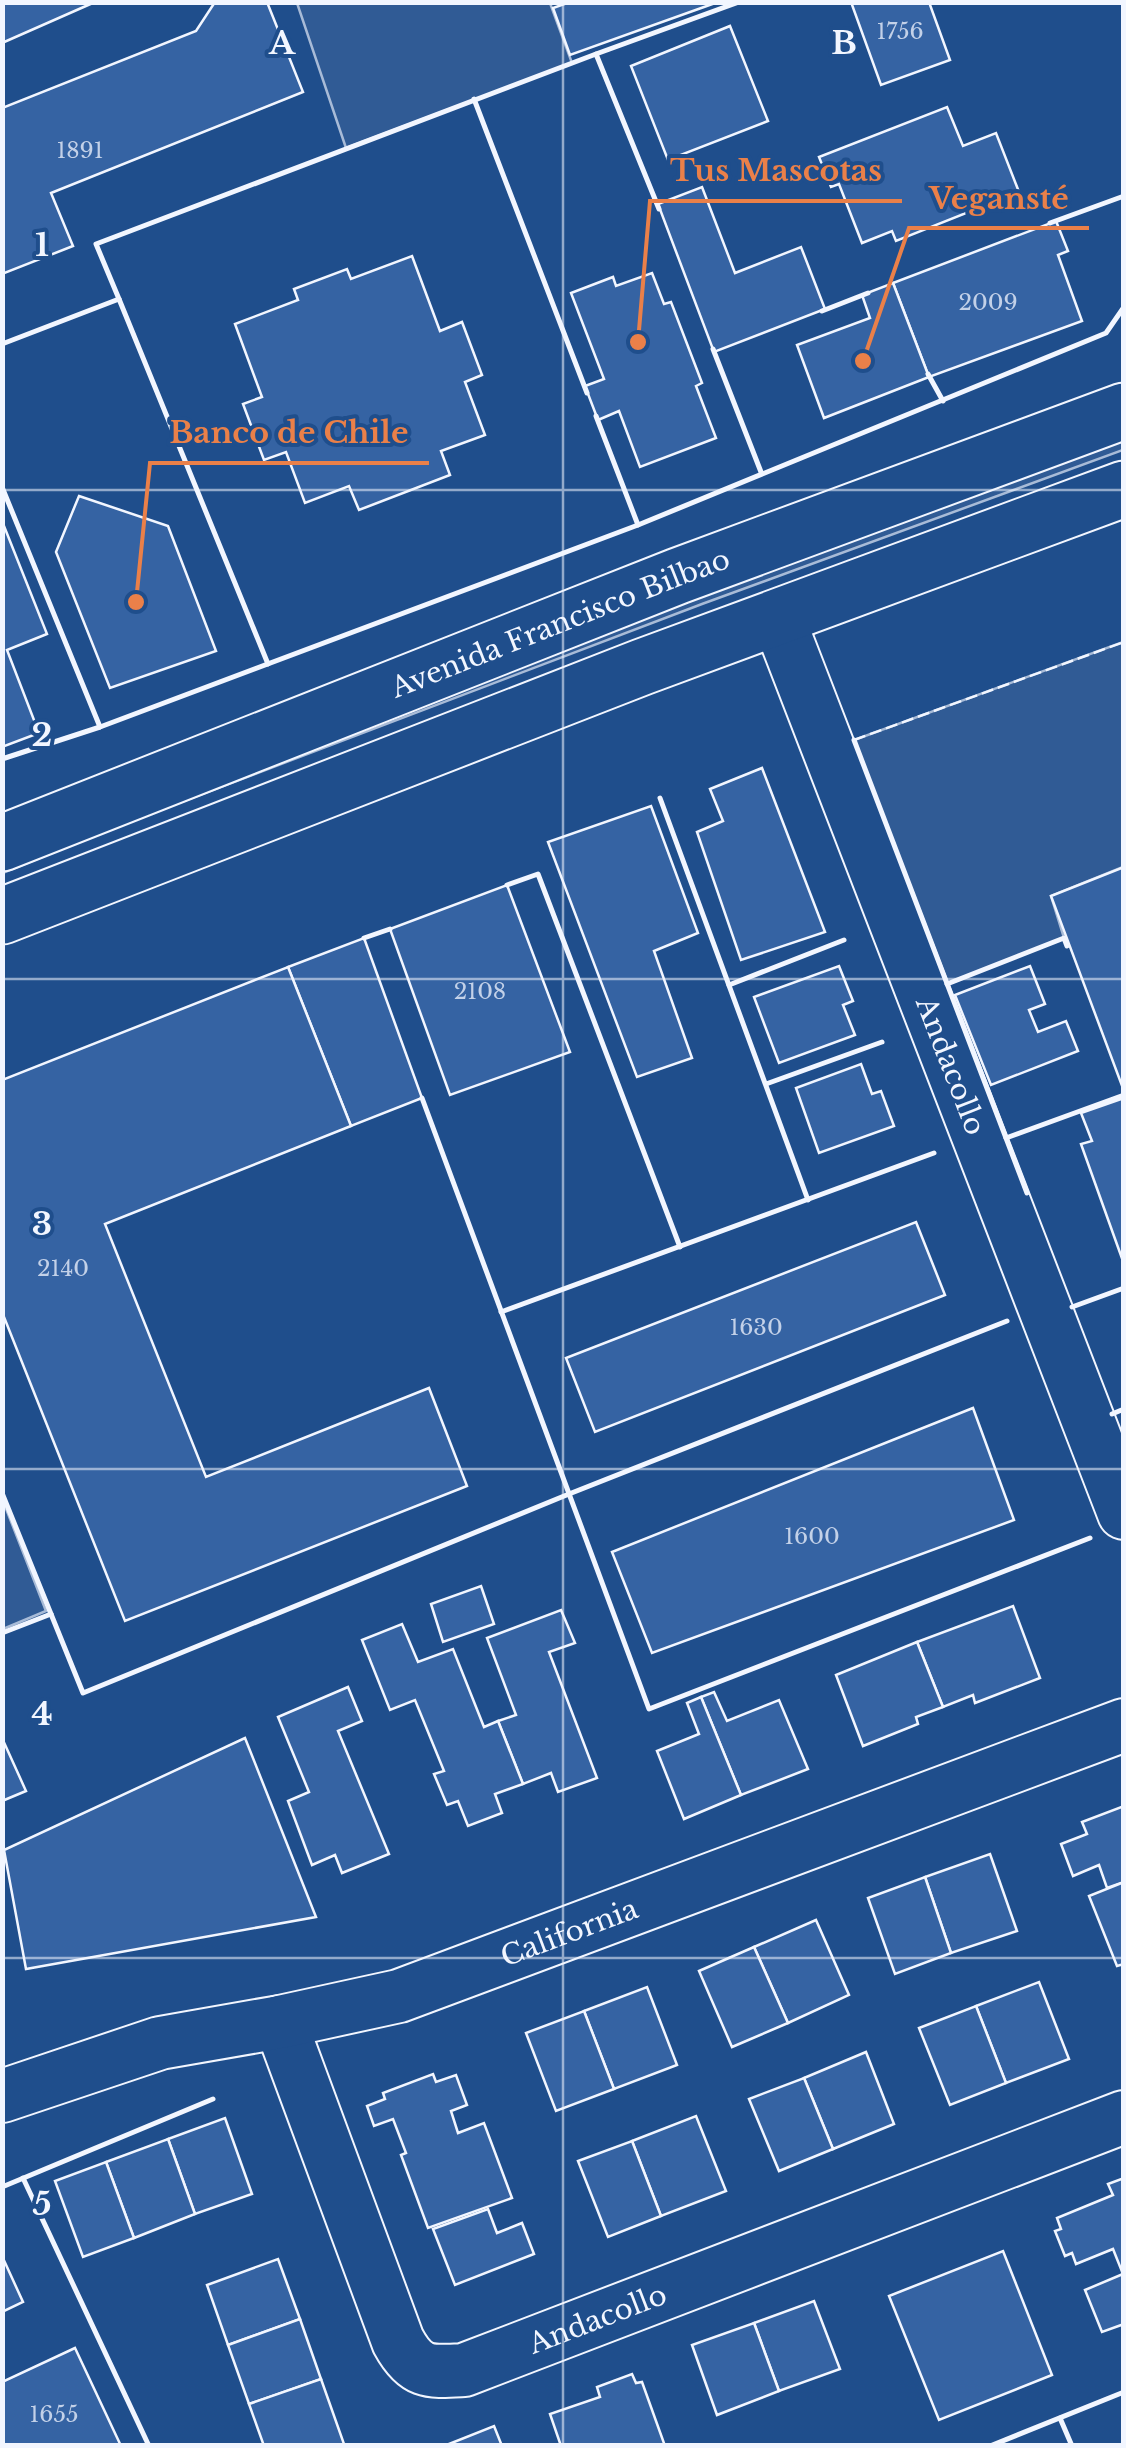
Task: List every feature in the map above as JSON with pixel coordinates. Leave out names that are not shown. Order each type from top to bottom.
[{"type":"main road","name":"Avenida Francisco Bilbao","points":[[2,844],[678,576],[1124,411]]},
{"type":"main road","points":[[2,916],[642,667],[1124,488]]},
{"type":"street","name":"Andacollo","points":[[778,618],[1124,1513]]},
{"type":"street","name":"California","points":[[2,2096],[160,2043],[400,1996],[1124,1725]]},
{"type":"street","name":"Andacollo","points":[[280,2022],[398,2341],[410,2362],[432,2372],[464,2370],[1124,2116]]},
{"type":"shaded area","points":[[297,3],[550,3],[572,63],[346,148]]},
{"type":"shaded area","points":[[1123,440],[1123,450],[702,604],[3,873],[3,863],[680,599]]},
{"type":"shaded area","points":[[1123,642],[1123,867],[1051,896],[1064,938],[947,984],[854,740]]},
{"type":"shaded area","points":[[3,1501],[46,1611],[2,1629]]},
{"type":"building","points":[[2,2],[95,2],[2,43]]},
{"type":"building","points":[[215,2],[267,2],[303,92],[51,193],[73,246],[2,274],[2,108],[196,31]]},
{"type":"building","points":[[570,2],[718,2],[570,55],[553,8]]},
{"type":"building","points":[[851,2],[929,2],[950,60],[881,85]]},
{"type":"building","points":[[730,26],[768,121],[668,160],[631,66]]},
{"type":"building","points":[[947,107],[963,146],[996,133],[1019,192],[896,241],[892,231],[862,243],[839,184],[831,187],[819,157]]},
{"type":"building","points":[[702,187],[735,273],[801,247],[825,309],[714,352],[658,204]]},
{"type":"building","points":[[1056,221],[1068,251],[1058,255],[1082,321],[929,377],[893,283]]},
{"type":"building","points":[[412,256],[440,331],[462,322],[482,375],[465,382],[485,435],[441,451],[450,475],[359,510],[349,486],[305,503],[286,452],[264,460],[243,404],[262,397],[235,324],[298,300],[294,289],[347,269],[351,279]]},
{"type":"building","points":[[652,273],[664,304],[671,302],[702,383],[696,386],[716,438],[640,467],[619,411],[598,420],[585,386],[604,379],[571,293],[613,277],[616,286]]},
{"type":"building","points":[[893,283],[929,377],[824,418],[797,345],[870,318],[862,295]]},
{"type":"building","points":[[79,496],[168,526],[216,651],[110,688],[56,552]]},
{"type":"building","points":[[2,521],[47,634],[7,650],[39,733],[2,747]]},
{"type":"building","points":[[762,768],[825,932],[741,960],[697,832],[723,821],[710,789]]},
{"type":"building","points":[[651,806],[698,933],[654,951],[692,1058],[637,1077],[548,842]]},
{"type":"building","points":[[1124,867],[1124,1091],[1051,896]]},
{"type":"building","points":[[507,885],[570,1052],[450,1095],[390,929]]},
{"type":"building","points":[[364,938],[422,1098],[351,1126],[288,967]]},
{"type":"building","points":[[839,966],[853,1001],[843,1005],[855,1035],[779,1063],[754,997]]},
{"type":"building","points":[[1030,966],[1045,1004],[1029,1010],[1038,1032],[1066,1021],[1078,1051],[991,1085],[955,995]]},
{"type":"building","points":[[288,967],[351,1126],[105,1224],[206,1477],[429,1388],[467,1486],[125,1621],[2,1312],[2,1080]]},
{"type":"building","points":[[861,1064],[872,1094],[881,1091],[894,1126],[819,1153],[796,1088]]},
{"type":"building","points":[[1124,1098],[1124,1264],[1081,1144],[1092,1141],[1081,1113]]},
{"type":"building","points":[[916,1222],[945,1295],[595,1432],[566,1358]]},
{"type":"building","points":[[973,1408],[1014,1520],[652,1653],[612,1552]]},
{"type":"building","points":[[481,1586],[494,1624],[443,1642],[431,1604]]},
{"type":"building","points":[[1013,1606],[1040,1678],[975,1703],[973,1695],[943,1707],[917,1642]]},
{"type":"building","points":[[561,1610],[575,1643],[549,1652],[597,1778],[558,1792],[551,1773],[523,1784],[498,1721],[516,1715],[487,1638]]},
{"type":"building","points":[[402,1624],[418,1662],[453,1649],[484,1727],[498,1721],[523,1784],[495,1794],[502,1813],[468,1826],[458,1801],[447,1805],[434,1774],[444,1771],[415,1700],[390,1710],[362,1640]]},
{"type":"building","points":[[917,1642],[943,1707],[916,1717],[918,1724],[863,1746],[836,1675]]},
{"type":"building","points":[[348,1687],[362,1721],[338,1731],[389,1854],[342,1873],[335,1855],[312,1865],[288,1801],[309,1792],[278,1717]]},
{"type":"building","points":[[714,1692],[727,1721],[779,1700],[808,1769],[741,1795],[701,1697]]},
{"type":"building","points":[[701,1697],[741,1795],[684,1819],[657,1751],[699,1734],[687,1703]]},
{"type":"building","points":[[2,1738],[26,1791],[2,1801]]},
{"type":"building","points":[[245,1738],[316,1917],[26,1969],[4,1850]]},
{"type":"building","points":[[1124,1806],[1124,1882],[1107,1888],[1099,1865],[1073,1876],[1061,1844],[1087,1834],[1082,1822]]},
{"type":"building","points":[[990,1854],[1017,1931],[951,1953],[925,1877]]},
{"type":"building","points":[[925,1877],[951,1953],[895,1974],[868,1898]]},
{"type":"building","points":[[1124,1882],[1124,1964],[1117,1966],[1089,1896]]},
{"type":"building","points":[[816,1920],[849,1995],[788,2023],[754,1947]]},
{"type":"building","points":[[754,1947],[788,2023],[732,2047],[699,1971]]},
{"type":"building","points":[[1039,1982],[1069,2059],[1006,2083],[976,2006]]},
{"type":"building","points":[[647,1987],[677,2065],[614,2089],[584,2011]]},
{"type":"building","points":[[976,2006],[1006,2083],[950,2105],[919,2028]]},
{"type":"building","points":[[584,2011],[614,2089],[556,2111],[526,2033]]},
{"type":"building","points":[[866,2052],[894,2124],[833,2149],[804,2078]]},
{"type":"building","points":[[433,2074],[436,2082],[456,2075],[467,2105],[451,2111],[458,2133],[484,2123],[512,2198],[428,2228],[401,2155],[406,2153],[393,2119],[374,2126],[367,2106],[385,2099],[383,2093]]},
{"type":"building","points":[[804,2078],[833,2149],[779,2171],[749,2099]]},
{"type":"building","points":[[696,2116],[726,2191],[661,2216],[632,2141]]},
{"type":"building","points":[[225,2118],[252,2194],[195,2214],[168,2139]]},
{"type":"building","points":[[168,2139],[195,2214],[134,2238],[106,2162]]},
{"type":"building","points":[[632,2141],[661,2216],[608,2237],[578,2161]]},
{"type":"building","points":[[106,2162],[134,2238],[83,2257],[55,2181]]},
{"type":"building","points":[[1124,2178],[1124,2324],[1102,2332],[1085,2290],[1123,2274],[1113,2249],[1076,2264],[1072,2253],[1065,2256],[1055,2231],[1061,2229],[1057,2218],[1113,2195],[1108,2184]]},
{"type":"building","points":[[488,2209],[497,2233],[522,2223],[534,2254],[455,2285],[433,2229]]},
{"type":"building","points":[[1003,2251],[1052,2375],[939,2420],[889,2296]]},
{"type":"building","points":[[2,2256],[23,2302],[2,2312]]},
{"type":"building","points":[[278,2259],[300,2319],[228,2345],[207,2285]]},
{"type":"building","points":[[814,2301],[840,2369],[779,2391],[754,2323]]},
{"type":"building","points":[[300,2319],[321,2379],[249,2404],[228,2345]]},
{"type":"building","points":[[754,2323],[779,2391],[717,2415],[692,2345]]},
{"type":"building","points":[[75,2348],[121,2446],[2,2446],[2,2382]]},
{"type":"building","points":[[632,2374],[636,2383],[642,2382],[665,2446],[561,2446],[550,2414],[600,2397],[597,2387]]},
{"type":"building","points":[[321,2379],[344,2444],[264,2446],[249,2404]]},
{"type":"building","points":[[494,2426],[502,2446],[444,2446]]},
{"type":"fence","points":[[854,740],[1124,642]]},
{"type":"wall","points":[[596,54],[739,2]]},
{"type":"wall","points":[[2,344],[119,299],[96,244],[596,54],[659,209]]},
{"type":"wall","points":[[474,99],[587,393]]},
{"type":"wall","points":[[1050,223],[1124,196]]},
{"type":"wall","points":[[822,311],[868,293]]},
{"type":"wall","points":[[119,299],[268,664]]},
{"type":"wall","points":[[2,759],[100,727],[638,525],[1106,333],[1124,307]]},
{"type":"wall","points":[[713,349],[761,472]]},
{"type":"wall","points":[[928,374],[943,401]]},
{"type":"wall","points":[[596,416],[638,525]]},
{"type":"wall","points":[[2,487],[100,727]]},
{"type":"wall","points":[[854,740],[1027,1193]]},
{"type":"wall","points":[[660,798],[808,1200]]},
{"type":"wall","points":[[507,885],[538,874],[680,1247]]},
{"type":"wall","points":[[364,938],[390,929]]},
{"type":"wall","points":[[947,984],[1064,938],[1067,946]]},
{"type":"wall","points":[[729,985],[844,940]]},
{"type":"wall","points":[[766,1084],[882,1042]]},
{"type":"wall","points":[[1006,1138],[1124,1095]]},
{"type":"wall","points":[[422,1098],[649,1709],[1090,1538]]},
{"type":"wall","points":[[501,1312],[934,1153]]},
{"type":"wall","points":[[1072,1307],[1124,1288]]},
{"type":"wall","points":[[2,1493],[83,1693],[569,1494],[1007,1321]]},
{"type":"wall","points":[[1112,1414],[1124,1409]]},
{"type":"wall","points":[[2,1633],[51,1614]]},
{"type":"wall","points":[[2,2187],[213,2099]]},
{"type":"wall","points":[[23,2178],[149,2446]]},
{"type":"wall","points":[[990,2446],[1124,2392]]},
{"type":"wall","points":[[1060,2418],[1072,2446]]},
{"type":"place","name":"Tus Mascotas","points":[[638,342]]},
{"type":"place","name":"Vegansté","points":[[863,361]]},
{"type":"place","name":"Banco de Chile","points":[[136,602]]}]
